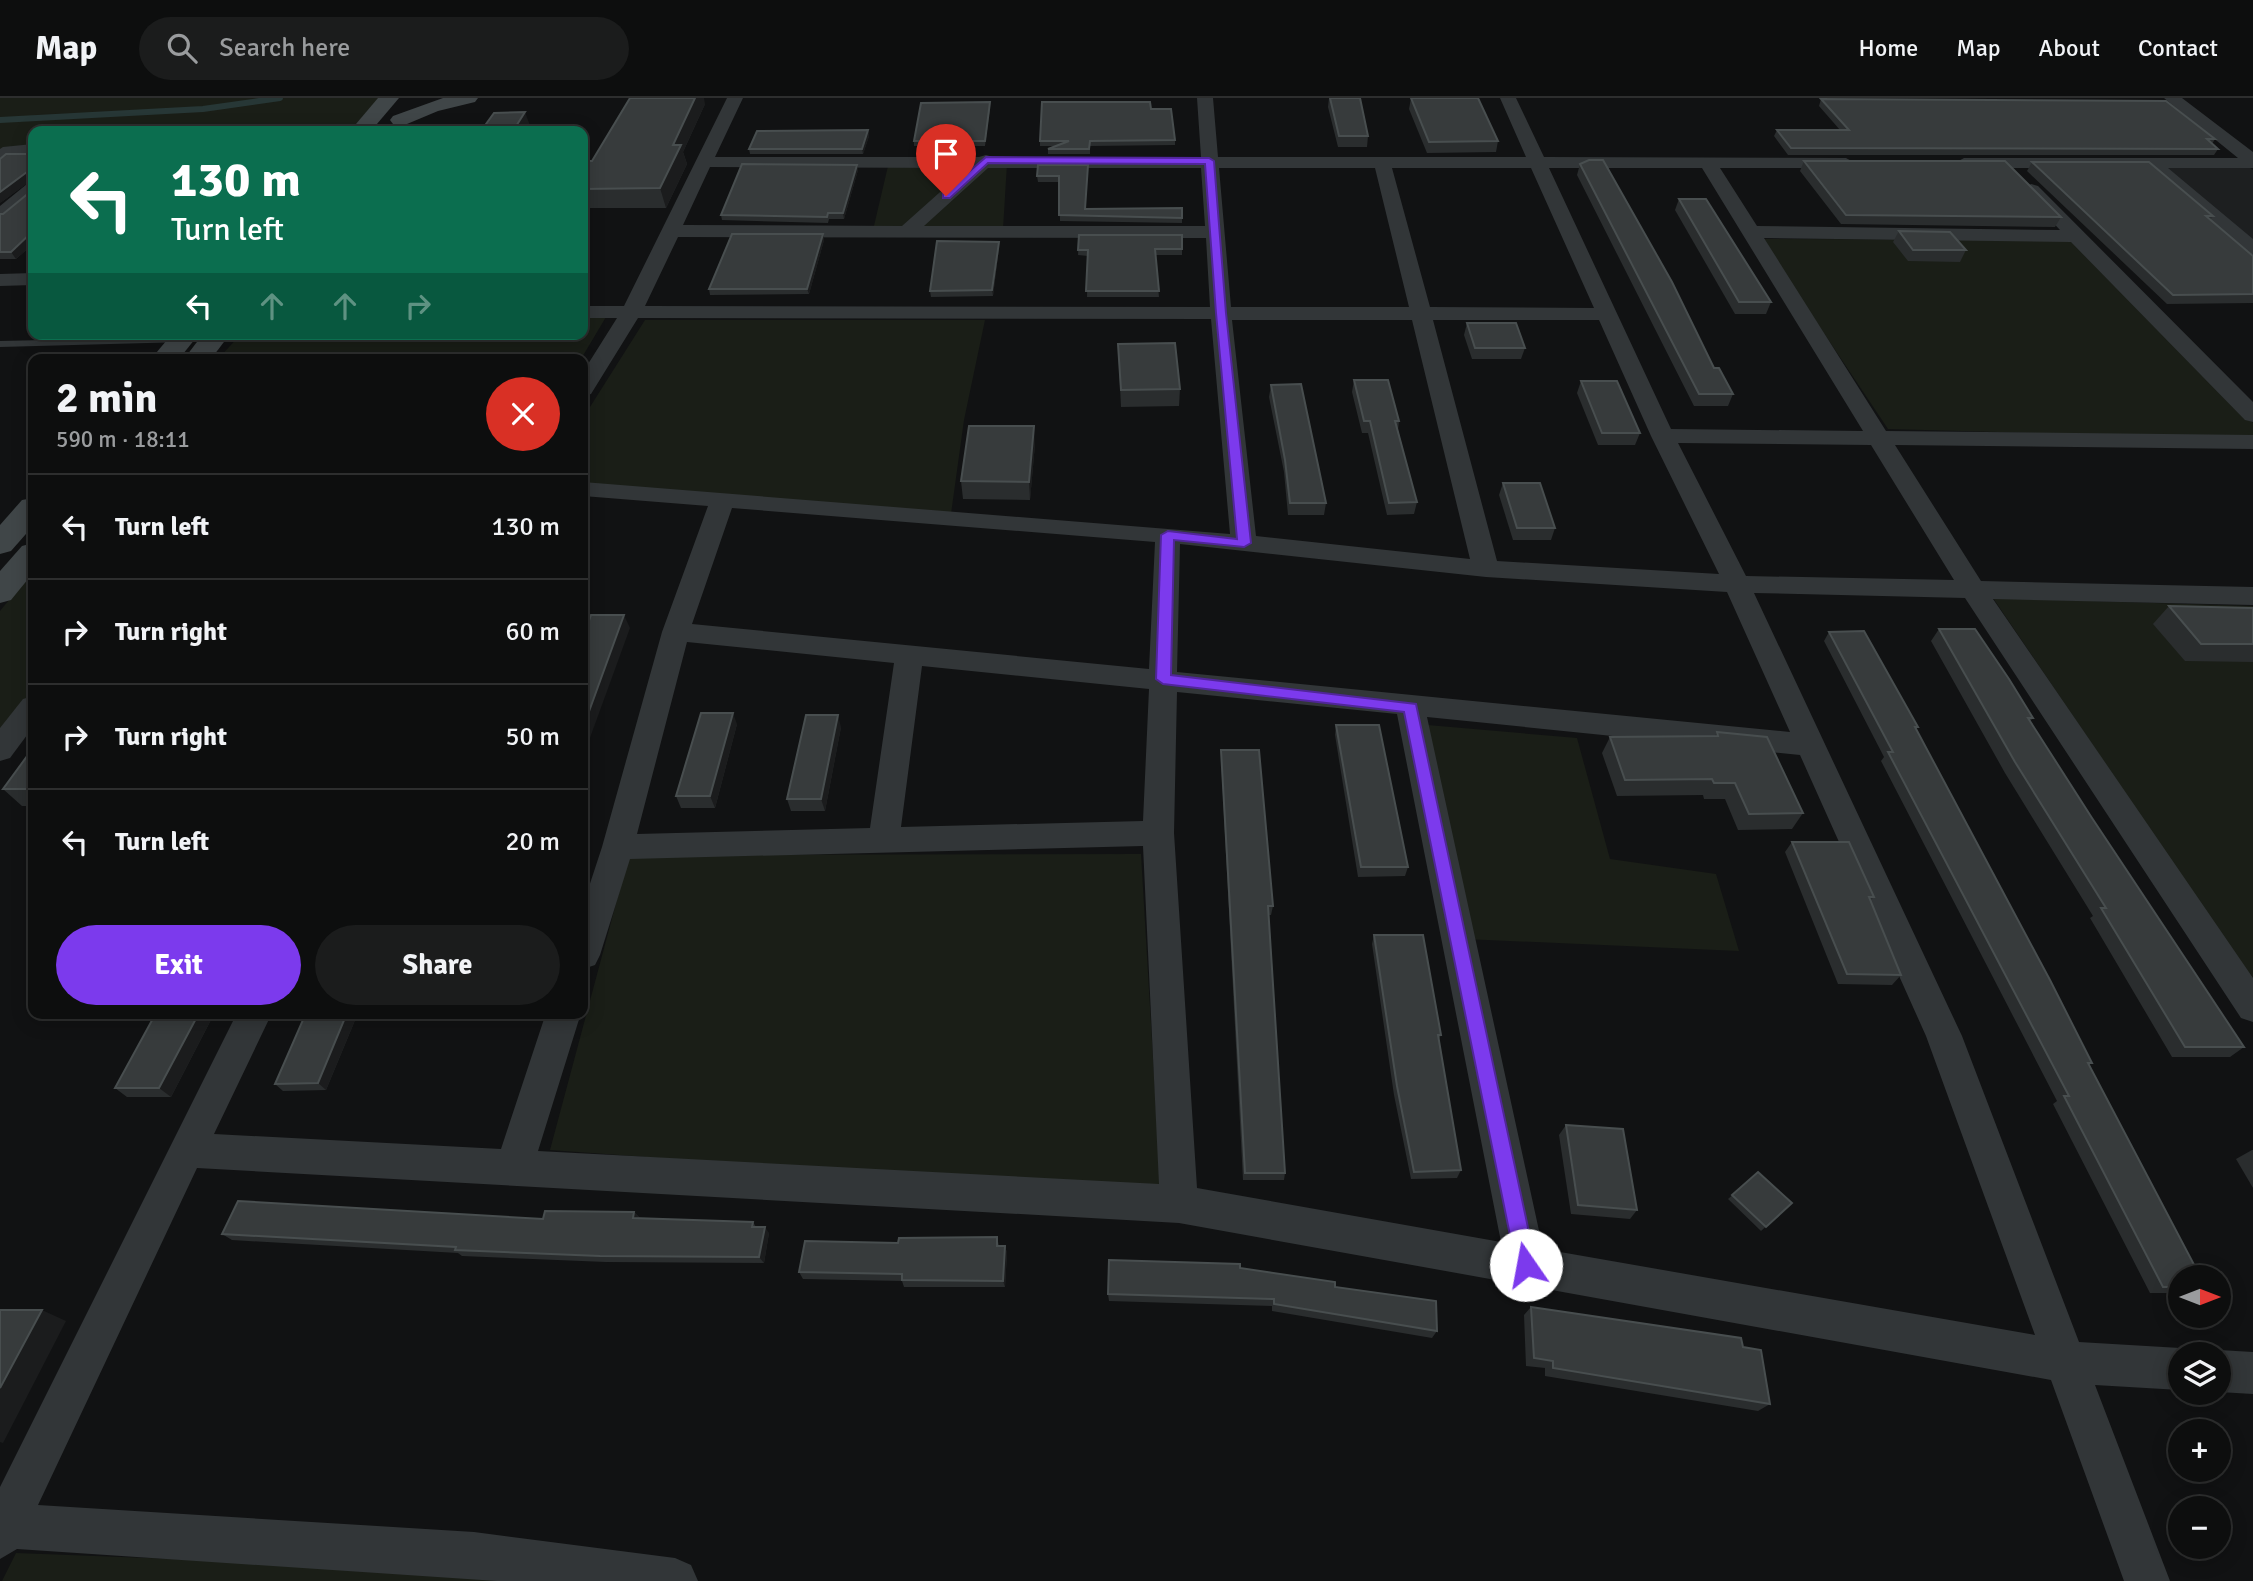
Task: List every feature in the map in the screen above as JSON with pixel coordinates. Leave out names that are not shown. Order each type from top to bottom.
[{"type":"main road","points":[[364,126],[389,98]]},
{"type":"main road","points":[[395,126],[417,98]]},
{"type":"main road","points":[[395,126],[431,107],[468,98]]},
{"type":"main road","points":[[182,348],[202,340]]},
{"type":"main road","points":[[0,544],[28,512]]},
{"type":"main road","points":[[0,592],[28,559]]},
{"type":"street","points":[[588,381],[632,311],[736,98]]},
{"type":"street","points":[[1205,98],[1221,313],[1244,543]]},
{"type":"street","points":[[1508,98],[1663,436],[1737,583],[1944,1036],[2147,1581]]},
{"type":"street","points":[[2172,98],[2253,162]]},
{"type":"street","points":[[0,158],[9,151],[28,149]]},
{"type":"street","points":[[705,162],[986,160],[1870,163]]},
{"type":"street","points":[[907,232],[986,160]]},
{"type":"street","points":[[1381,162],[1486,569]]},
{"type":"street","points":[[1707,162],[1972,588],[2253,1007]]},
{"type":"street","points":[[1952,163],[2253,162]]},
{"type":"street","points":[[2006,163],[2253,415]]},
{"type":"street","points":[[2152,164],[2253,249]]},
{"type":"street","points":[[0,215],[28,192]]},
{"type":"street","points":[[671,231],[1214,232]]},
{"type":"street","points":[[1751,232],[2076,236]]},
{"type":"street","points":[[0,280],[28,279]]},
{"type":"street","points":[[588,312],[1608,314]]},
{"type":"street","points":[[1663,436],[2253,442]]},
{"type":"street","points":[[588,489],[1168,535],[1486,569],[1737,583],[2253,596]]},
{"type":"street","points":[[588,940],[618,847],[676,632],[723,500]]},
{"type":"street","points":[[1168,535],[1158,832],[1179,1204]]},
{"type":"street","points":[[676,632],[1809,745]]},
{"type":"street","points":[[884,840],[909,657]]},
{"type":"street","points":[[1410,707],[1526,1265]]},
{"type":"street","points":[[0,750],[28,713]]},
{"type":"street","points":[[618,847],[1158,832]]},
{"type":"street","points":[[252,1019],[3,1531],[474,1555],[675,1581]]},
{"type":"street","points":[[514,1168],[562,1019]]},
{"type":"street","points":[[186,1150],[1179,1204],[2067,1362],[2168,1368]]},
{"type":"street","points":[[2231,1372],[2253,1373]]},
{"type":"lane","points":[[0,344],[182,348]]},
{"type":"shaded area","points":[[0,98],[379,98],[354,126],[28,126],[28,149],[0,162]]},
{"type":"shaded area","points":[[1007,164],[1003,229],[873,230],[888,166]]},
{"type":"shaded area","points":[[2152,167],[2249,167],[2253,170],[2253,253]]},
{"type":"shaded area","points":[[1761,239],[2071,240],[2253,423],[2253,439],[1888,429]]},
{"type":"shaded area","points":[[588,317],[606,317],[584,354],[223,354],[235,340],[588,340]]},
{"type":"shaded area","points":[[645,320],[985,320],[964,420],[951,514],[588,485],[588,410]]},
{"type":"shaded area","points":[[28,577],[28,707],[0,744],[0,611]]},
{"type":"shaded area","points":[[1993,598],[2253,606],[2253,982]]},
{"type":"shaded area","points":[[1416,724],[1577,738],[1610,859],[1716,874],[1739,951],[1464,939]]},
{"type":"shaded area","points":[[1141,854],[1161,1194],[550,1150],[585,1019],[588,1019],[588,1008],[629,855]]},
{"type":"shaded area","points":[[16,1553],[175,1559],[528,1581],[2,1581]]},
{"type":"building","points":[[630,98],[695,98],[673,145],[681,145],[660,188],[588,189],[588,161],[592,161]]},
{"type":"building","points":[[1330,98],[1360,98],[1368,136],[1339,136]]},
{"type":"building","points":[[1411,98],[1478,98],[1498,141],[1429,142]]},
{"type":"building","points":[[1821,99],[2166,101],[2215,139],[2207,139],[2218,149],[1791,148],[1777,130],[1849,130]]},
{"type":"building","points":[[990,102],[985,141],[914,141],[921,103]]},
{"type":"building","points":[[1042,102],[1150,102],[1151,109],[1171,109],[1175,140],[1090,141],[1089,149],[1048,149],[1069,141],[1040,141]]},
{"type":"building","points":[[525,112],[516,126],[485,126],[494,113]]},
{"type":"building","points":[[868,130],[862,149],[749,149],[757,131]]},
{"type":"building","points":[[6,154],[28,154],[28,173],[0,192],[0,159]]},
{"type":"building","points":[[1589,160],[1603,160],[1672,282],[1714,368],[1719,368],[1733,394],[1699,394],[1580,164]]},
{"type":"building","points":[[1804,161],[2005,161],[2061,217],[1846,215]]},
{"type":"building","points":[[2032,162],[2149,162],[2213,216],[2206,216],[2253,256],[2253,294],[2173,295]]},
{"type":"building","points":[[742,164],[857,165],[843,213],[828,213],[827,217],[721,215]]},
{"type":"building","points":[[1038,165],[1088,165],[1085,209],[1182,208],[1182,218],[1059,215],[1059,176],[1037,176]]},
{"type":"building","points":[[28,194],[28,236],[11,252],[0,252],[0,214]]},
{"type":"building","points":[[1679,199],[1706,199],[1771,302],[1739,302]]},
{"type":"building","points":[[1899,231],[1950,232],[1966,250],[1913,250]]},
{"type":"building","points":[[732,234],[823,234],[807,289],[709,289]]},
{"type":"building","points":[[1079,235],[1182,235],[1182,249],[1155,249],[1159,291],[1086,291],[1088,250],[1078,250]]},
{"type":"building","points":[[937,241],[999,242],[992,290],[930,291]]},
{"type":"building","points":[[1467,323],[1516,323],[1525,348],[1475,348]]},
{"type":"building","points":[[1175,343],[1180,389],[1121,390],[1118,344]]},
{"type":"building","points":[[1354,380],[1388,380],[1399,421],[1395,421],[1417,502],[1389,503],[1370,421],[1364,421]]},
{"type":"building","points":[[1581,381],[1617,381],[1640,433],[1602,433]]},
{"type":"building","points":[[1301,384],[1326,503],[1290,503],[1271,385]]},
{"type":"building","points":[[969,426],[1034,426],[1029,482],[961,481]]},
{"type":"building","points":[[1503,483],[1540,483],[1555,528],[1517,528]]},
{"type":"building","points":[[2169,606],[2253,608],[2253,644],[2201,644]]},
{"type":"building","points":[[591,615],[624,615],[588,714],[588,624]]},
{"type":"building","points":[[1939,629],[1975,629],[2009,679],[2033,718],[2028,718],[2092,818],[2244,1047],[2185,1047],[2101,908],[2106,908],[2015,762]]},
{"type":"building","points":[[1864,631],[1918,727],[1915,727],[2050,980],[2092,1063],[2088,1063],[2194,1265],[2168,1265],[2168,1287],[2163,1287],[2064,1096],[2069,1096],[1888,752],[1893,752],[1829,632]]},
{"type":"building","points":[[701,713],[733,713],[710,796],[676,796]]},
{"type":"building","points":[[806,715],[838,715],[821,799],[787,799]]},
{"type":"building","points":[[1336,725],[1379,725],[1408,867],[1361,867]]},
{"type":"building","points":[[1717,732],[1767,737],[1803,813],[1749,814],[1735,783],[1714,783],[1712,779],[1625,780],[1610,737],[1718,736]]},
{"type":"building","points":[[1221,750],[1259,750],[1273,906],[1268,906],[1285,1173],[1245,1173]]},
{"type":"building","points":[[28,755],[28,789],[3,789]]},
{"type":"building","points":[[1792,842],[1849,842],[1874,897],[1869,897],[1901,975],[1847,974]]},
{"type":"building","points":[[1374,935],[1423,935],[1461,1170],[1414,1172],[1397,1086]]},
{"type":"building","points":[[153,1019],[196,1019],[159,1088],[115,1088]]},
{"type":"building","points":[[303,1019],[345,1019],[318,1083],[275,1084]]},
{"type":"building","points":[[1566,1125],[1623,1129],[1637,1210],[1578,1205]]},
{"type":"building","points":[[1758,1172],[1792,1203],[1766,1227],[1732,1195]]},
{"type":"building","points":[[238,1201],[543,1219],[545,1211],[634,1212],[633,1218],[753,1222],[752,1227],[765,1227],[759,1257],[600,1256],[455,1250],[456,1247],[222,1234]]},
{"type":"building","points":[[997,1237],[997,1246],[1005,1246],[1003,1281],[902,1280],[902,1274],[799,1272],[805,1241],[898,1243],[899,1238]]},
{"type":"building","points":[[1109,1260],[1240,1264],[1240,1268],[1335,1282],[1335,1287],[1436,1301],[1437,1331],[1274,1304],[1274,1299],[1108,1294]]},
{"type":"building","points":[[1531,1307],[1741,1338],[1743,1347],[1761,1350],[1770,1404],[1553,1368],[1553,1361],[1534,1358]]},
{"type":"building","points":[[0,1310],[42,1310],[0,1388]]},
{"type":"waterway","points":[[0,120],[203,109],[280,98]]},
{"type":"route","points":[[946,196],[986,160],[1209,161],[1244,543],[1168,535],[1163,679],[1410,707],[1526,1265]]}]
